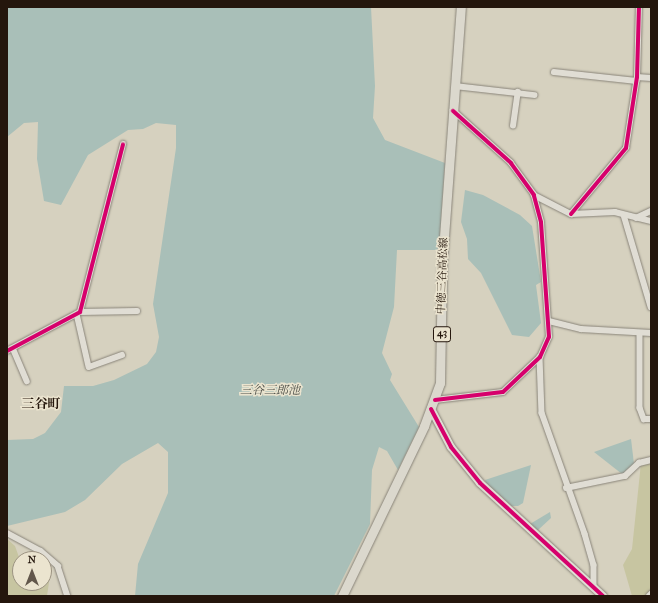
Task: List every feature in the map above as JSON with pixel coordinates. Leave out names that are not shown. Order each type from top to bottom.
[{"type":"main road","name":"中徳三谷高松線","points":[[342,596],[435,400],[441,372],[442,264],[462,7]]},
{"type":"street","points":[[571,214],[626,148],[637,79],[639,7]]},
{"type":"street","points":[[554,72],[637,79],[651,78]]},
{"type":"street","points":[[455,86],[534,95]]},
{"type":"street","points":[[513,126],[518,92]]},
{"type":"street","points":[[435,400],[503,392],[540,358],[549,337],[541,222],[534,195],[511,163],[453,111]]},
{"type":"street","points":[[122,355],[89,367],[78,313],[123,144]]},
{"type":"street","points":[[534,195],[571,214],[624,215],[651,221]]},
{"type":"street","points":[[636,218],[651,211]]},
{"type":"street","points":[[624,215],[651,307]]},
{"type":"street","points":[[7,351],[78,313],[137,311]]},
{"type":"street","points":[[549,321],[581,329],[651,333]]},
{"type":"street","points":[[640,332],[640,408],[644,419],[651,419]]},
{"type":"street","points":[[13,348],[27,381]]},
{"type":"street","points":[[540,358],[542,413],[566,488],[594,565],[594,588]]},
{"type":"street","points":[[431,409],[451,447],[480,483],[603,596]]},
{"type":"street","points":[[566,488],[625,476],[639,463],[651,460]]},
{"type":"street","points":[[7,532],[41,551],[58,566],[68,596]]},
{"type":"shaded area","points":[[641,463],[651,463],[651,596],[632,596],[623,565],[632,549]]},
{"type":"shaded area","points":[[7,539],[15,546],[17,551],[12,551],[12,591],[48,591],[47,596],[7,596]]},
{"type":"water","name":"三谷三郎池","points":[[7,7],[371,7],[375,86],[373,118],[385,140],[445,163],[439,250],[397,250],[394,307],[382,353],[392,374],[390,380],[419,427],[398,470],[387,451],[379,447],[372,470],[370,524],[334,596],[135,596],[138,564],[168,493],[168,452],[158,443],[122,464],[85,500],[65,512],[7,526],[7,440],[33,439],[45,433],[61,412],[64,386],[93,386],[114,380],[147,364],[156,352],[159,337],[153,304],[176,148],[176,125],[156,123],[143,129],[128,130],[88,155],[61,205],[44,201],[37,159],[38,122],[24,123],[7,137]]},
{"type":"water","points":[[465,190],[483,195],[520,215],[532,226],[541,282],[536,285],[541,323],[529,337],[512,335],[481,273],[468,259],[467,239],[461,222]]},
{"type":"water","points":[[631,439],[634,464],[626,473],[622,474],[594,452]]},
{"type":"water","points":[[531,465],[523,503],[518,506],[510,506],[487,486],[485,480]]},
{"type":"water","points":[[550,512],[551,518],[537,531],[530,524]]},
{"type":"cycle path","points":[[571,214],[626,148],[637,77],[639,7]]},
{"type":"cycle path","points":[[435,400],[503,392],[540,357],[549,337],[541,222],[534,195],[511,163],[453,111]]},
{"type":"cycle path","points":[[7,351],[80,312],[123,144]]},
{"type":"cycle path","points":[[431,409],[451,447],[480,483],[603,596]]},
{"type":"district","name":"三谷町","points":[[41,404]]}]
